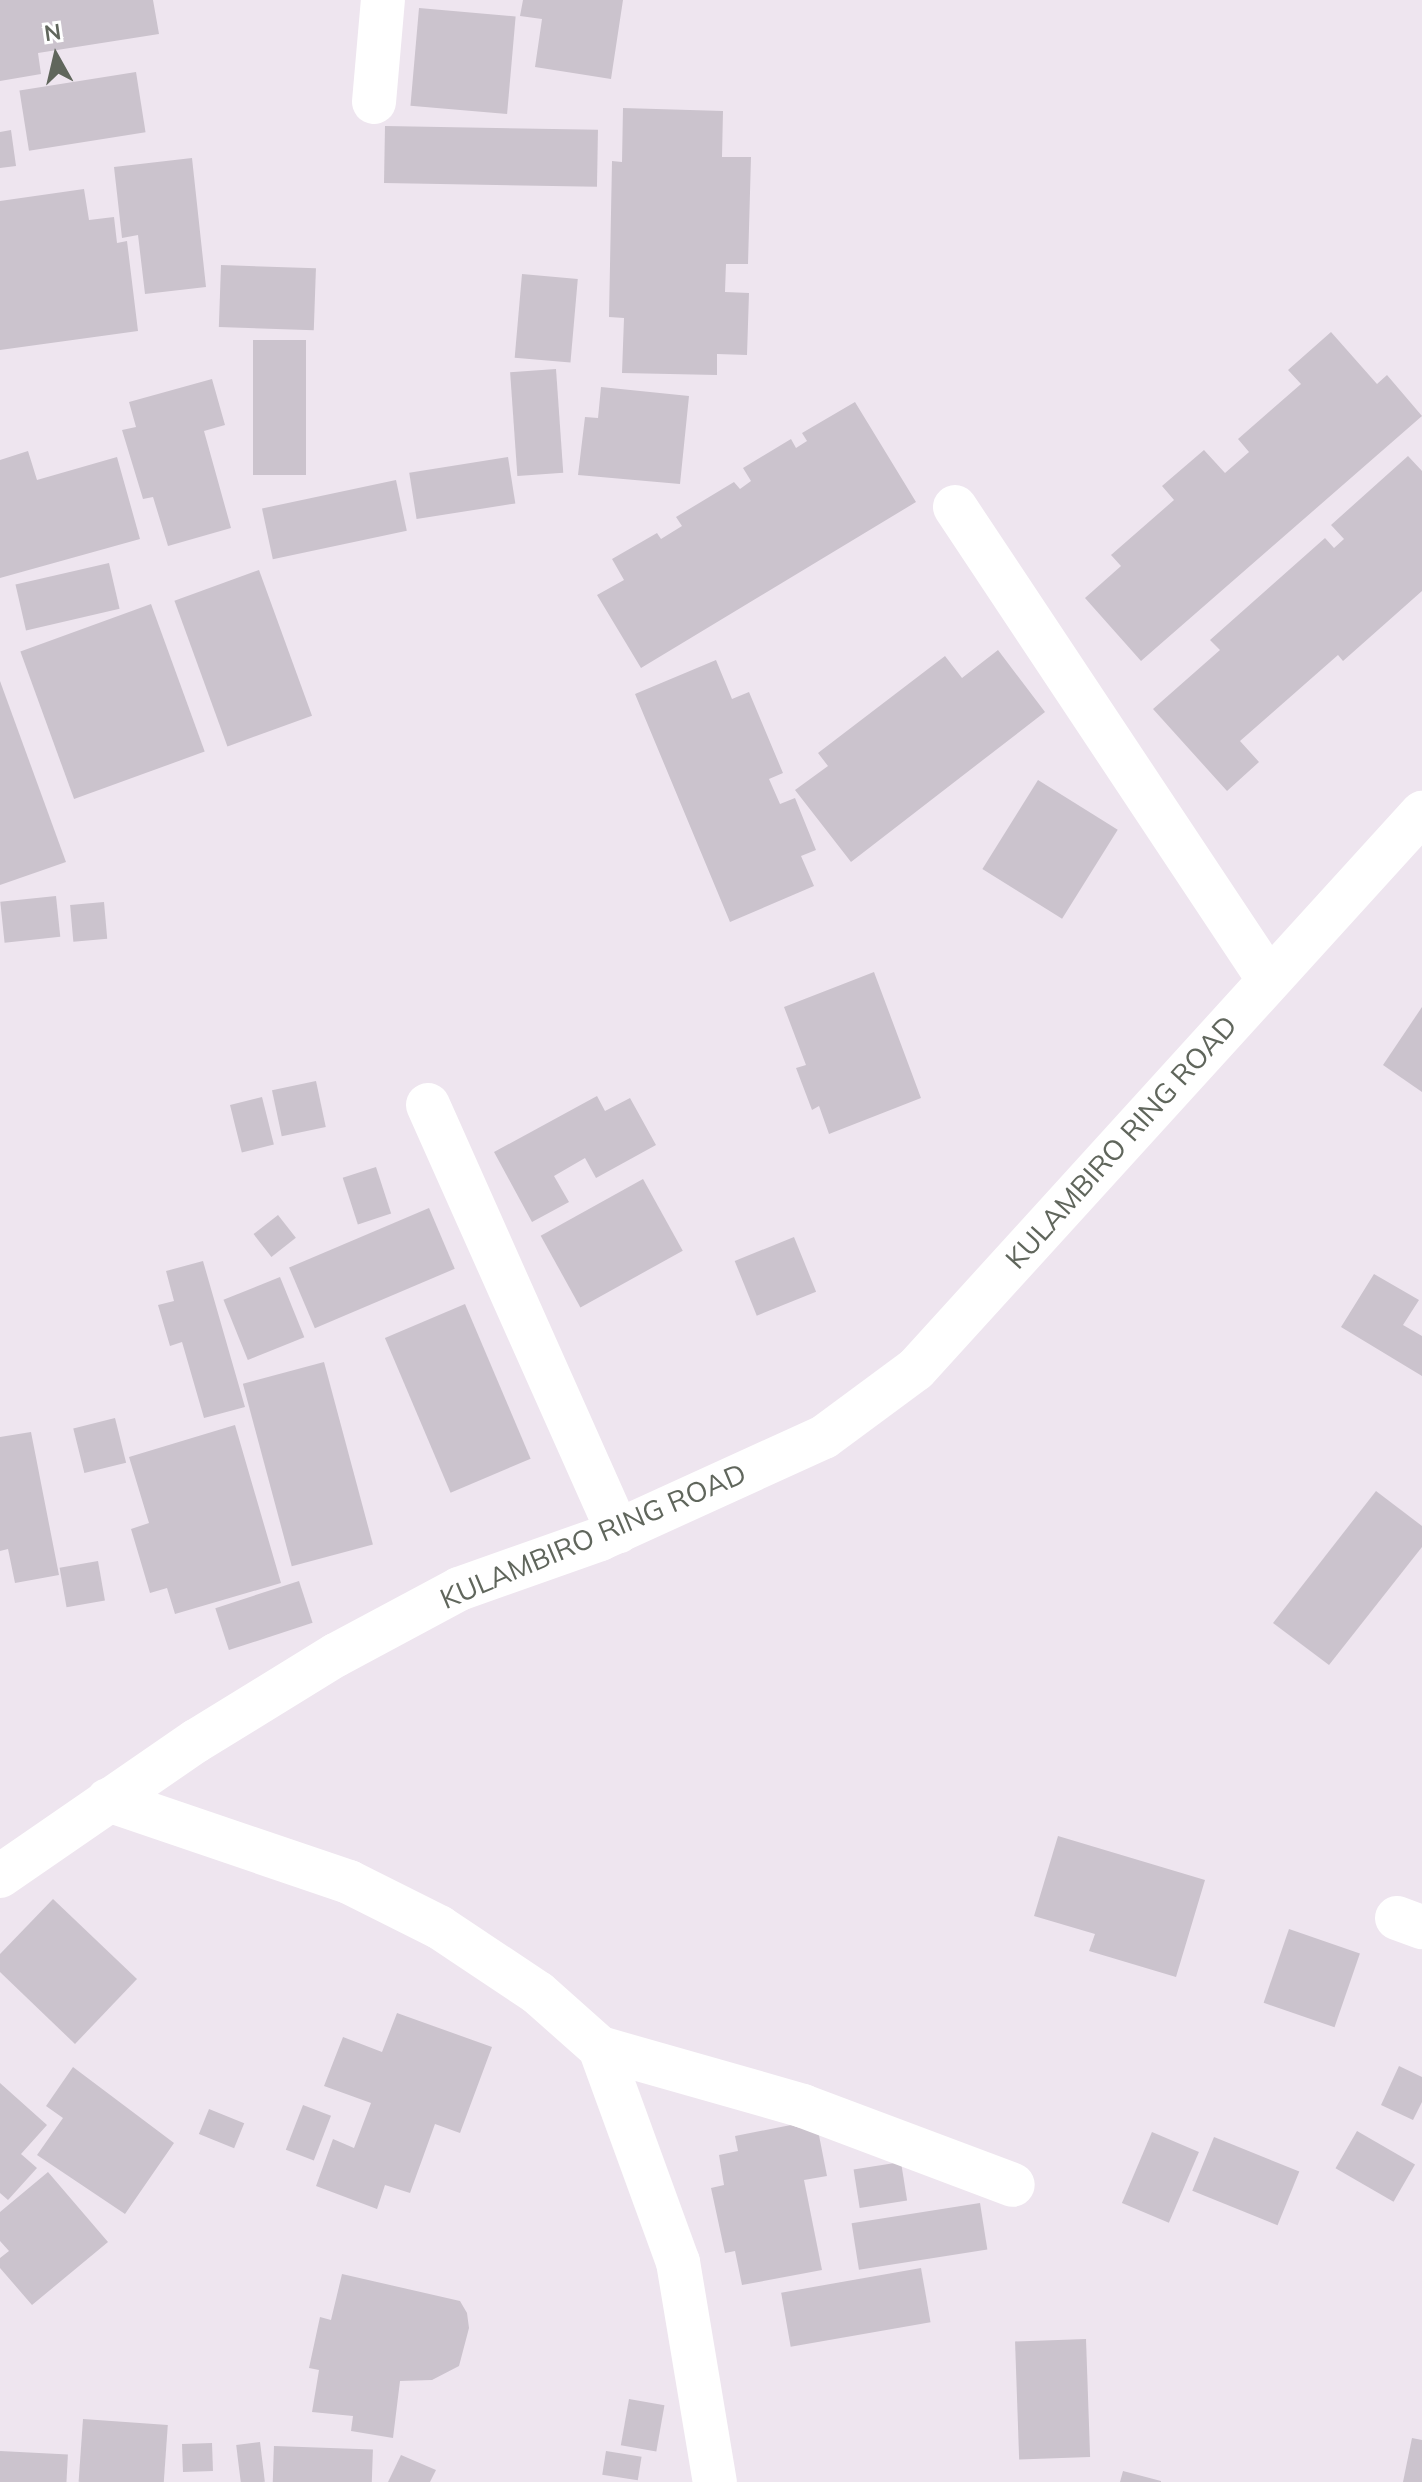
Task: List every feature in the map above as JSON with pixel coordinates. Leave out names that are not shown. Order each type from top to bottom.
[{"type":"street","points":[[374,102],[383,0]]},
{"type":"street","points":[[955,507],[1269,980]]},
{"type":"street","name":"KULAMBIRO RING ROAD","points":[[0,1876],[108,1800],[336,1655],[459,1589],[618,1532],[824,1437],[916,1369],[1422,813]]},
{"type":"street","points":[[428,1105],[618,1532]]},
{"type":"street","points":[[108,1800],[349,1882],[439,1927],[538,1993],[600,2048],[803,2106],[1013,2185]]},
{"type":"street","points":[[600,2048],[678,2262],[715,2482]]},
{"type":"building","points":[[0,0],[153,0],[159,34],[38,53],[41,74],[0,81]]},
{"type":"building","points":[[523,0],[623,0],[611,79],[535,67],[542,19],[520,16]]},
{"type":"building","points":[[419,8],[516,16],[507,114],[410,106]]},
{"type":"building","points":[[136,72],[146,132],[29,151],[19,90]]},
{"type":"building","points":[[623,108],[723,111],[722,157],[751,157],[748,264],[726,264],[725,292],[749,293],[747,355],[717,354],[717,375],[622,373],[624,318],[609,317],[612,161],[622,162]]},
{"type":"building","points":[[385,126],[598,130],[597,187],[384,183]]},
{"type":"building","points":[[11,130],[16,166],[0,168],[0,132]]},
{"type":"building","points":[[192,158],[206,287],[145,294],[138,235],[122,238],[114,167]]},
{"type":"building","points":[[84,189],[89,220],[114,217],[117,243],[127,241],[138,331],[0,350],[0,201]]},
{"type":"building","points":[[221,265],[316,268],[314,330],[219,327]]},
{"type":"building","points":[[522,274],[578,279],[570,363],[515,358]]},
{"type":"building","points":[[1331,332],[1377,384],[1387,375],[1422,416],[1141,661],[1085,598],[1121,566],[1111,555],[1174,500],[1162,486],[1204,450],[1225,473],[1249,452],[1238,439],[1301,384],[1288,370]]},
{"type":"building","points":[[253,340],[306,340],[306,475],[253,475]]},
{"type":"building","points":[[556,369],[563,473],[517,476],[510,372]]},
{"type":"building","points":[[212,379],[225,425],[204,431],[231,528],[168,546],[153,497],[143,499],[122,430],[136,427],[129,402]]},
{"type":"building","points":[[601,387],[689,396],[680,484],[578,475],[585,417],[598,418]]},
{"type":"building","points":[[855,402],[916,502],[641,668],[597,595],[624,580],[612,559],[657,533],[661,539],[682,526],[676,517],[734,482],[740,489],[751,481],[743,468],[791,439],[796,448],[807,441],[802,433]]},
{"type":"building","points":[[28,451],[37,480],[117,457],[140,539],[0,578],[0,460]]},
{"type":"building","points":[[1408,456],[1422,471],[1422,591],[1343,661],[1338,655],[1240,741],[1259,762],[1227,791],[1153,709],[1220,650],[1210,640],[1325,538],[1334,548],[1344,539],[1331,525]]},
{"type":"building","points":[[508,457],[515,503],[417,519],[409,473]]},
{"type":"building","points":[[396,480],[407,531],[273,559],[262,508]]},
{"type":"building","points":[[109,563],[120,609],[26,630],[15,585]]},
{"type":"building","points":[[259,570],[312,716],[227,746],[174,601]]},
{"type":"building","points":[[151,604],[205,752],[74,799],[20,652]]},
{"type":"building","points":[[998,650],[1045,712],[851,862],[795,790],[828,766],[818,753],[945,656],[962,678]]},
{"type":"building","points":[[716,660],[732,699],[749,692],[783,773],[769,779],[780,804],[795,798],[816,850],[801,856],[814,886],[730,922],[635,694]]},
{"type":"building","points":[[0,681],[66,862],[0,885]]},
{"type":"building","points":[[1038,780],[1118,830],[1062,919],[982,869]]},
{"type":"building","points":[[56,896],[60,937],[5,943],[0,902]]},
{"type":"building","points":[[104,902],[107,939],[73,942],[70,905]]},
{"type":"building","points":[[874,972],[921,1098],[829,1134],[819,1106],[812,1110],[796,1068],[806,1065],[784,1007]]},
{"type":"building","points":[[1422,1007],[1422,1092],[1383,1065]]},
{"type":"building","points":[[316,1081],[326,1127],[282,1136],[272,1090]]},
{"type":"building","points":[[597,1096],[605,1111],[630,1098],[656,1145],[596,1178],[585,1158],[554,1176],[569,1202],[532,1222],[494,1152]]},
{"type":"building","points":[[262,1097],[274,1145],[242,1153],[230,1105]]},
{"type":"building","points":[[376,1167],[391,1214],[358,1224],[343,1178]]},
{"type":"building","points":[[643,1179],[683,1251],[580,1307],[541,1236]]},
{"type":"building","points":[[429,1208],[455,1269],[315,1328],[289,1267]]},
{"type":"building","points":[[278,1215],[296,1238],[271,1257],[254,1234]]},
{"type":"building","points":[[794,1237],[816,1292],[757,1316],[735,1261]]},
{"type":"building","points":[[203,1261],[245,1407],[204,1418],[182,1342],[170,1346],[158,1305],[174,1301],[166,1271]]},
{"type":"building","points":[[1374,1274],[1419,1300],[1403,1325],[1422,1336],[1422,1376],[1341,1327]]},
{"type":"building","points":[[280,1277],[304,1337],[248,1360],[223,1300]]},
{"type":"building","points":[[465,1304],[531,1459],[451,1493],[385,1338]]},
{"type":"building","points":[[324,1362],[373,1545],[292,1566],[243,1384]]},
{"type":"building","points":[[115,1418],[126,1463],[84,1473],[73,1428]]},
{"type":"building","points":[[235,1425],[281,1583],[175,1614],[167,1588],[150,1593],[131,1529],[149,1523],[129,1457]]},
{"type":"building","points":[[31,1432],[59,1575],[15,1583],[8,1549],[0,1551],[0,1437]]},
{"type":"building","points":[[1376,1491],[1422,1526],[1422,1547],[1329,1665],[1273,1623]]},
{"type":"building","points":[[98,1561],[105,1600],[67,1607],[60,1568]]},
{"type":"building","points":[[299,1581],[313,1623],[229,1650],[215,1608]]},
{"type":"building","points":[[1058,1836],[1205,1880],[1176,1977],[1089,1951],[1095,1934],[1034,1916]]},
{"type":"building","points":[[53,1899],[137,1979],[75,2044],[0,1972],[0,1954]]},
{"type":"building","points":[[1289,1929],[1360,1953],[1335,2027],[1264,2003]]},
{"type":"building","points":[[397,2013],[492,2047],[460,2133],[435,2124],[410,2193],[385,2185],[377,2209],[316,2186],[333,2139],[354,2148],[371,2103],[324,2086],[343,2037],[382,2052]]},
{"type":"building","points":[[1399,2066],[1422,2077],[1422,2102],[1413,2120],[1381,2105]]},
{"type":"building","points":[[73,2067],[174,2143],[125,2214],[37,2155],[63,2118],[46,2106]]},
{"type":"building","points":[[0,2083],[47,2125],[21,2154],[37,2168],[8,2200],[0,2193]]},
{"type":"building","points":[[303,2105],[331,2116],[314,2161],[286,2150]]},
{"type":"building","points":[[209,2109],[244,2123],[234,2148],[199,2134]]},
{"type":"building","points":[[816,2120],[827,2176],[804,2180],[822,2270],[742,2285],[735,2251],[725,2253],[711,2188],[724,2185],[719,2155],[738,2151],[735,2136]]},
{"type":"building","points":[[1357,2131],[1415,2164],[1394,2202],[1336,2168]]},
{"type":"building","points":[[1152,2132],[1199,2152],[1169,2223],[1122,2203]]},
{"type":"building","points":[[1214,2137],[1299,2171],[1278,2225],[1192,2191]]},
{"type":"building","points":[[901,2162],[907,2201],[860,2208],[854,2170]]},
{"type":"building","points":[[48,2172],[108,2242],[32,2305],[0,2268],[0,2258],[9,2251],[0,2241],[0,2212]]},
{"type":"building","points":[[980,2203],[987,2249],[859,2270],[852,2223]]},
{"type":"building","points":[[921,2268],[931,2322],[791,2347],[781,2293]]},
{"type":"building","points":[[342,2274],[460,2301],[467,2313],[469,2328],[459,2366],[432,2380],[400,2381],[393,2438],[351,2431],[353,2416],[312,2412],[319,2370],[309,2368],[320,2317],[331,2320]]},
{"type":"building","points":[[1086,2339],[1090,2457],[1019,2459],[1015,2341]]},
{"type":"building","points":[[629,2399],[664,2405],[656,2452],[621,2445]]},
{"type":"building","points":[[83,2419],[168,2425],[164,2482],[79,2482]]},
{"type":"building","points":[[1412,2438],[1422,2440],[1422,2482],[1403,2482]]},
{"type":"building","points":[[260,2442],[265,2482],[241,2482],[236,2445]]},
{"type":"building","points":[[212,2443],[213,2471],[183,2472],[182,2444]]},
{"type":"building","points":[[274,2446],[373,2449],[372,2482],[273,2482]]},
{"type":"building","points":[[0,2451],[68,2455],[66,2482],[0,2482]]},
{"type":"building","points":[[606,2451],[642,2457],[638,2480],[602,2475]]},
{"type":"building","points":[[401,2455],[436,2470],[430,2482],[388,2482]]},
{"type":"building","points":[[1123,2471],[1161,2481],[1161,2482],[1120,2482]]}]
